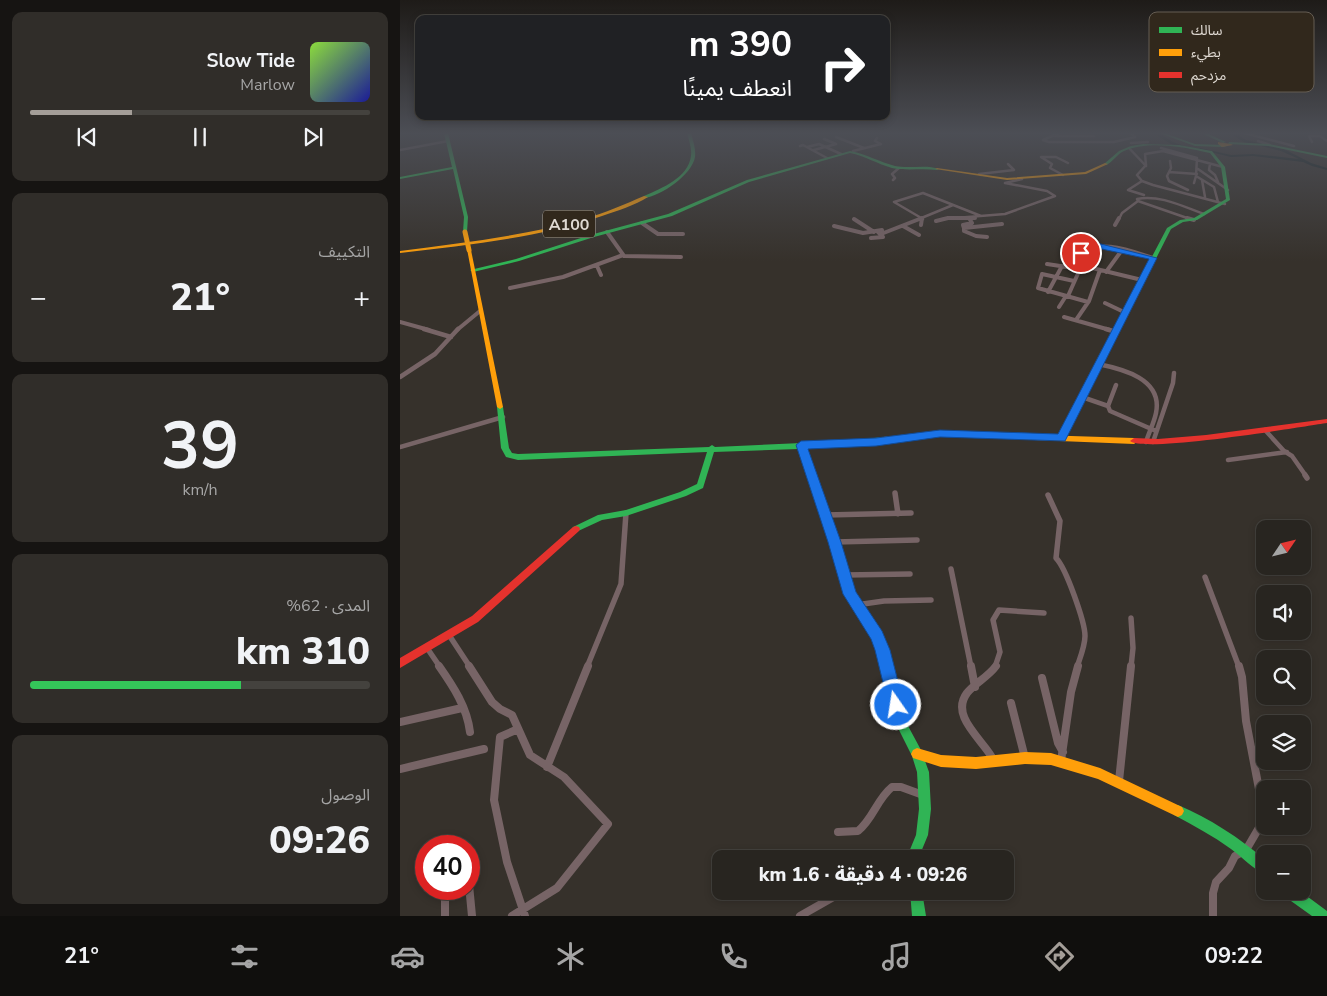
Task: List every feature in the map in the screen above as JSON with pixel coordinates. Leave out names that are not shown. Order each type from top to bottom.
[{"type":"main road","points":[[456,176],[466,217],[468,250],[480,311],[499,394],[505,448],[509,455],[518,457],[876,442],[940,434],[1150,442],[1201,438],[1327,421]]},
{"type":"main road","name":"A100","points":[[400,250],[503,236],[591,215],[639,197],[675,176]]},
{"type":"main road","points":[[473,270],[517,260],[680,211],[748,181],[766,176]]},
{"type":"main road","points":[[986,176],[1022,179],[1055,176]]},
{"type":"main road","points":[[1061,438],[1170,228],[1176,224],[1194,220],[1228,200],[1224,176]]},
{"type":"main road","points":[[801,445],[826,514],[850,594],[877,636],[902,726],[917,754],[923,772],[925,796],[922,835],[917,850]]},
{"type":"main road","points":[[400,663],[475,619],[573,530],[601,517],[626,513],[683,494],[700,486],[712,448]]},
{"type":"main road","points":[[917,754],[941,761],[976,763],[1025,758],[1051,759],[1119,781],[1206,825],[1246,850],[1256,859]]},
{"type":"main road","points":[[917,900],[920,916]]},
{"type":"main road","points":[[1302,900],[1324,916]]},
{"type":"street","points":[[893,176],[895,178],[893,180]]},
{"type":"street","points":[[1138,176],[1142,182],[1222,203]]},
{"type":"street","points":[[1167,176],[1169,181],[1186,190],[1186,192]]},
{"type":"street","points":[[1194,183],[1197,176]]},
{"type":"street","points":[[1198,176],[1214,187],[1226,188]]},
{"type":"street","points":[[1208,176],[1226,188]]},
{"type":"street","points":[[1215,176],[1218,183]]},
{"type":"street","points":[[936,221],[1020,210],[1042,199],[1055,196],[1047,191],[1005,183],[1022,179]]},
{"type":"street","points":[[1202,180],[1205,198]]},
{"type":"street","points":[[1142,182],[1128,190],[1204,214]]},
{"type":"street","points":[[1155,191],[1160,187]]},
{"type":"street","points":[[1214,187],[1222,203]]},
{"type":"street","points":[[1196,190],[1196,195]]},
{"type":"street","points":[[921,218],[894,202],[923,193],[982,216]]},
{"type":"street","points":[[1115,225],[1122,214],[1138,201],[1137,199],[1143,196],[1154,198]]},
{"type":"street","points":[[1138,201],[1194,220]]},
{"type":"street","points":[[834,226],[858,233],[878,233],[903,226],[909,221],[953,205]]},
{"type":"street","points":[[921,218],[921,225]]},
{"type":"street","points":[[964,228],[963,225],[972,223],[970,218]]},
{"type":"street","points":[[854,219],[884,237],[871,238]]},
{"type":"street","points":[[642,223],[658,234],[683,234]]},
{"type":"street","points":[[878,233],[892,227],[896,223]]},
{"type":"street","points":[[964,228],[1002,224]]},
{"type":"street","points":[[903,226],[919,235]]},
{"type":"street","points":[[964,228],[964,231],[976,236],[987,236]]},
{"type":"street","points":[[607,232],[623,255]]},
{"type":"street","points":[[1079,256],[1081,253],[1097,246],[1107,245],[1153,258]]},
{"type":"street","points":[[1106,272],[1122,250]]},
{"type":"street","points":[[510,288],[563,277],[623,255],[681,257]]},
{"type":"street","points":[[1047,264],[1080,269],[1067,296],[1059,307]]},
{"type":"street","points":[[597,266],[601,275]]},
{"type":"street","points":[[1048,292],[1062,266]]},
{"type":"street","points":[[1088,267],[1142,280]]},
{"type":"street","points":[[1076,320],[1088,302],[1100,270]]},
{"type":"street","points":[[1074,281],[1044,274],[1040,275],[1038,288],[1088,302]]},
{"type":"street","points":[[1105,303],[1126,313]]},
{"type":"street","points":[[400,377],[431,357],[470,318],[480,311]]},
{"type":"street","points":[[1064,317],[1116,332]]},
{"type":"street","points":[[400,322],[452,337]]},
{"type":"street","points":[[1098,364],[1130,372],[1146,381],[1157,403],[1150,442]]},
{"type":"street","points":[[1150,442],[1156,431],[1173,383],[1174,373]]},
{"type":"street","points":[[1108,406],[1116,385]]},
{"type":"street","points":[[1082,397],[1108,406],[1110,411],[1156,431]]},
{"type":"street","points":[[400,448],[502,417]]},
{"type":"street","points":[[1264,430],[1292,456],[1307,478]]},
{"type":"street","points":[[1228,460],[1287,452]]},
{"type":"street","points":[[895,493],[898,514]]},
{"type":"street","points":[[1048,495],[1060,521],[1056,558],[1061,563],[1073,591],[1085,636],[1071,692],[1060,762]]},
{"type":"street","points":[[547,767],[621,584],[626,513]]},
{"type":"street","points":[[826,514],[911,513]]},
{"type":"street","points":[[835,542],[917,540]]},
{"type":"street","points":[[952,569],[975,687]]},
{"type":"street","points":[[845,575],[910,574]]},
{"type":"street","points":[[1205,577],[1242,677],[1246,721],[1263,810],[1260,826],[1246,850],[1235,856],[1229,868],[1216,882],[1213,893],[1213,916]]},
{"type":"street","points":[[856,606],[884,601],[931,600]]},
{"type":"street","points":[[994,762],[992,752],[970,726],[962,709],[962,701],[966,694],[999,661],[999,650],[993,620],[998,610],[1044,613]]},
{"type":"street","points":[[1119,781],[1133,648],[1131,618]]},
{"type":"street","points":[[450,635],[492,702],[500,710],[512,715],[530,755],[564,777],[608,824],[557,888],[524,913],[512,916]]},
{"type":"street","points":[[427,648],[447,678],[470,722],[470,732]]},
{"type":"street","points":[[1042,678],[1058,743],[1063,752]]},
{"type":"street","points":[[1011,703],[1025,758]]},
{"type":"street","points":[[400,722],[462,708]]},
{"type":"street","points":[[518,729],[500,737],[494,800],[507,862],[524,913]]},
{"type":"street","points":[[400,769],[484,750]]},
{"type":"street","points":[[838,832],[852,833],[860,830],[884,793],[891,787],[897,785],[925,796]]},
{"type":"street","points":[[445,900],[445,916]]},
{"type":"street","points":[[470,900],[472,916]]},
{"type":"street","points":[[800,916],[828,900]]},
{"type":"traffic: fast","points":[[400,178],[412,176]]},
{"type":"traffic: fast","points":[[456,176],[466,217],[465,232]]},
{"type":"traffic: fast","points":[[646,197],[682,176]]},
{"type":"traffic: fast","points":[[473,270],[517,260],[592,236],[670,215],[748,181],[766,176]]},
{"type":"traffic: fast","points":[[1061,438],[1169,228],[1182,221],[1195,219],[1228,200],[1224,176]]},
{"type":"traffic: fast","points":[[500,407],[505,448],[509,455],[518,457],[847,444],[883,440]]},
{"type":"traffic: fast","points":[[801,445],[835,542],[850,594],[877,636],[902,726],[917,754],[923,772],[925,809],[922,835],[916,850]]},
{"type":"traffic: fast","points":[[576,529],[601,517],[626,513],[683,494],[700,486],[712,448]]},
{"type":"traffic: fast","points":[[1178,811],[1224,836],[1256,860]]},
{"type":"traffic: fast","points":[[917,900],[919,916]]},
{"type":"traffic: fast","points":[[1301,900],[1323,916]]},
{"type":"traffic: slow","points":[[984,176],[1007,179],[1050,176]]},
{"type":"traffic: slow","points":[[400,252],[494,240],[556,228],[617,209],[646,197]]},
{"type":"traffic: slow","points":[[465,232],[469,250]]},
{"type":"traffic: slow","points":[[469,250],[500,407]]},
{"type":"traffic: slow","points":[[883,440],[940,434],[1134,441]]},
{"type":"traffic: slow","points":[[917,754],[941,761],[976,763],[1025,758],[1051,759],[1100,774],[1178,811]]},
{"type":"traffic: jam","points":[[1134,441],[1206,438],[1327,421]]},
{"type":"traffic: jam","points":[[400,663],[475,619],[576,529]]},
{"type":"route","points":[[896,705],[877,636],[850,594],[835,542],[801,445],[876,442],[940,434],[1061,438],[1153,258],[1097,246],[1081,253]]}]
